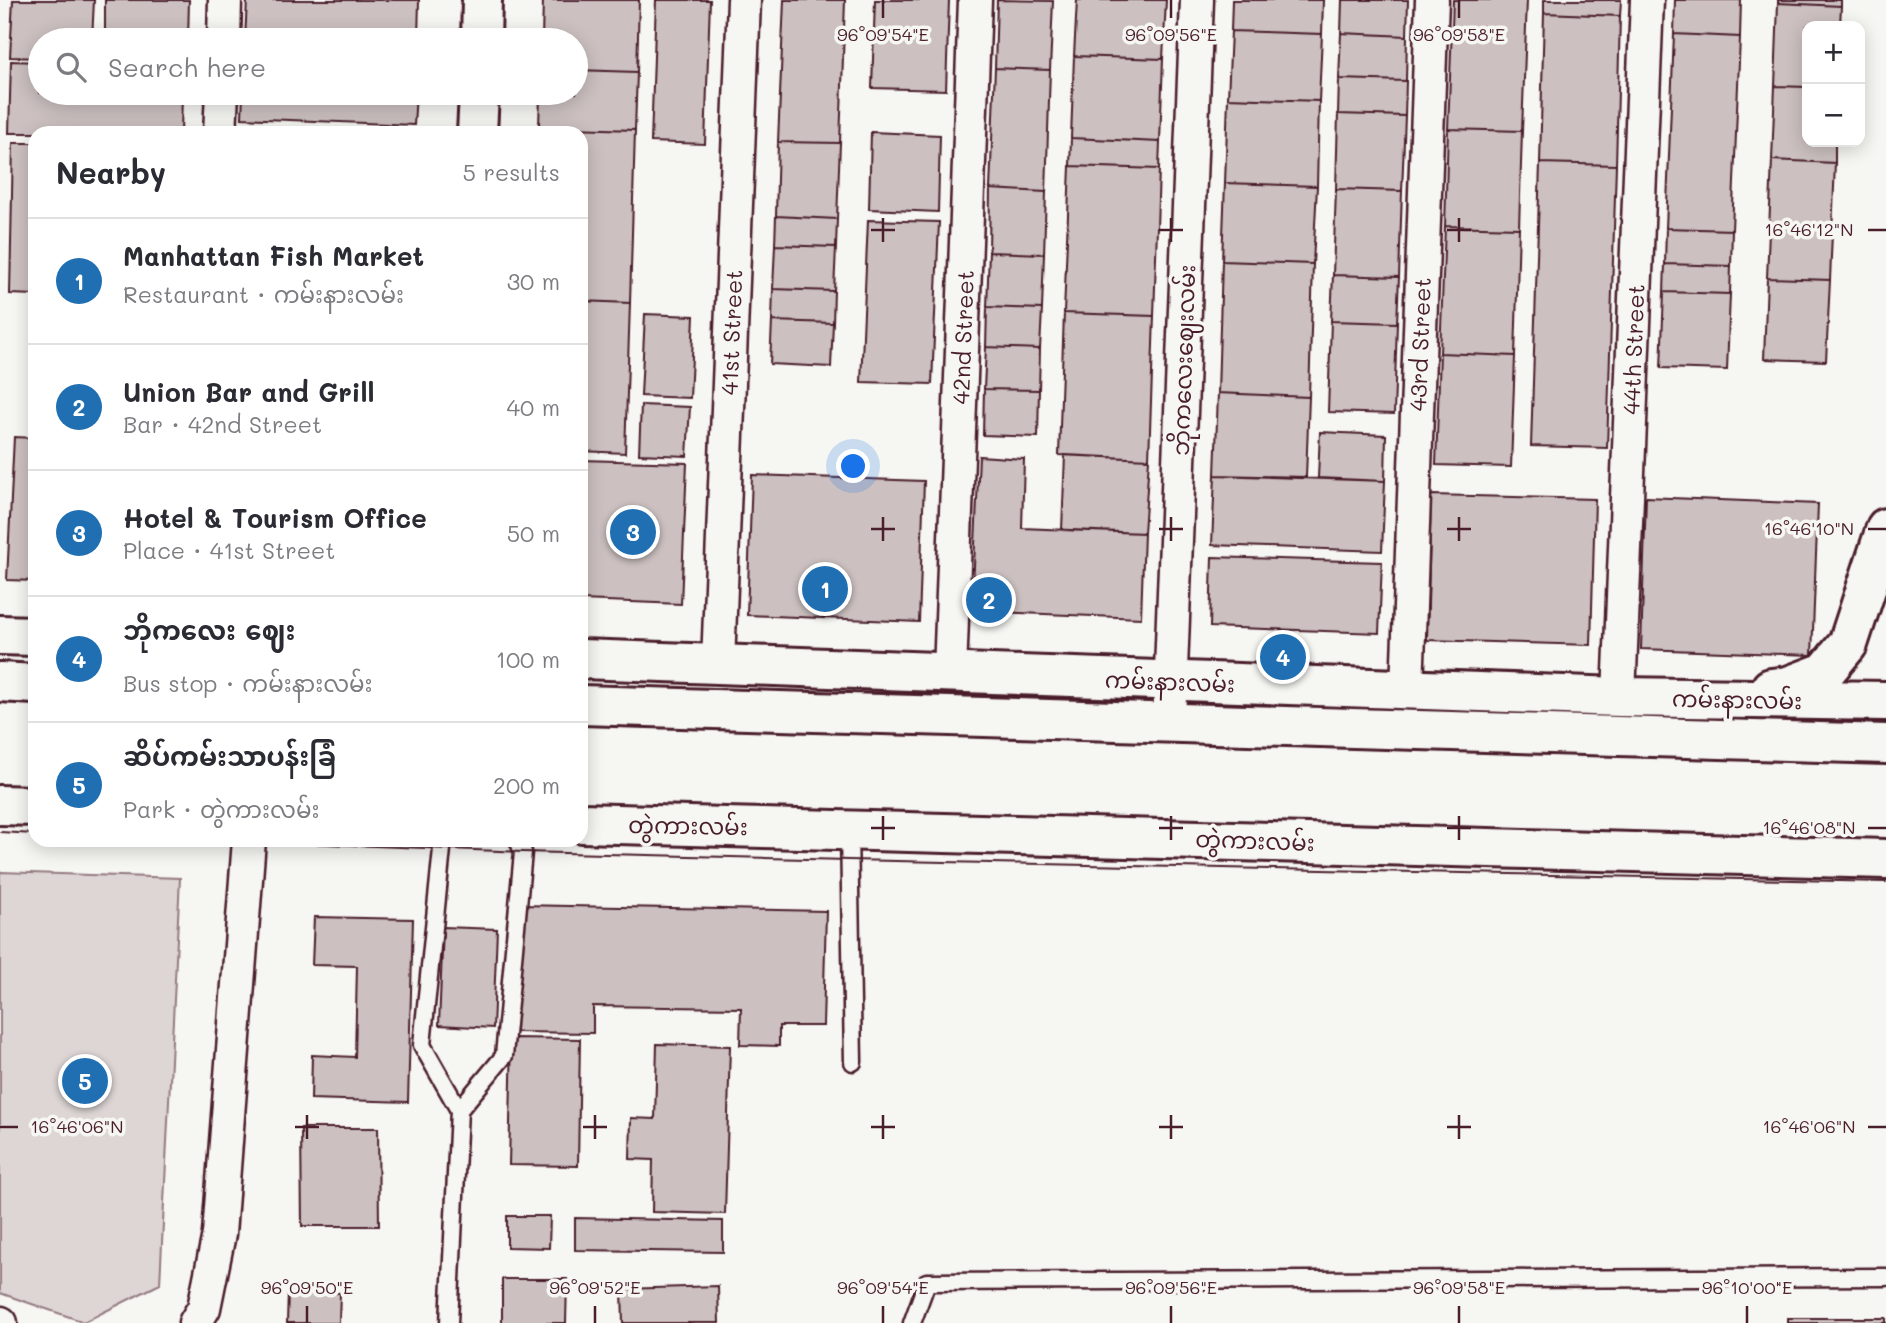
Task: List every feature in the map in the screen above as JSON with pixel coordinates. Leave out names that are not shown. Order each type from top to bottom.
[{"type":"main road","points":[[481,28],[482,0]]},
{"type":"main road","points":[[477,126],[478,105]]},
{"type":"main road","points":[[1670,699],[1788,686],[1825,672],[1848,644],[1886,528]]},
{"type":"main road","points":[[0,635],[28,636]]},
{"type":"main road","name":"ကမ်းနားလမ်း","points":[[588,659],[1407,690],[1886,704]]},
{"type":"main road","points":[[0,682],[28,684]]},
{"type":"main road","points":[[1886,694],[1886,704]]},
{"type":"main road","name":"ကမ်းနားလမ်း","points":[[588,705],[1886,744]]},
{"type":"main road","points":[[0,805],[28,806]]},
{"type":"main road","name":"တွဲကားလမ်း","points":[[588,823],[1886,859]]},
{"type":"street","points":[[224,28],[225,0]]},
{"type":"street","name":"41st Street","points":[[718,664],[744,0]]},
{"type":"street","name":"42nd Street","points":[[950,673],[975,0]]},
{"type":"street","name":"ဘိုကလေးဈေးလမ်း","points":[[1169,721],[1197,0]]},
{"type":"street","name":"43rd Street","points":[[1407,690],[1432,0]]},
{"type":"street","name":"44th Street","points":[[1619,697],[1647,0]]},
{"type":"street","points":[[220,126],[221,105]]},
{"type":"street","points":[[195,1323],[204,1308],[219,1234],[248,847]]},
{"type":"lane","points":[[849,829],[853,1062]]},
{"type":"lane","points":[[441,847],[422,1045],[459,1110],[449,1323]]},
{"type":"lane","points":[[459,1110],[503,1056],[523,852],[521,847]]},
{"type":"lane","points":[[912,1323],[927,1282],[1886,1277]]},
{"type":"shaded area","points":[[0,872],[180,878],[160,1284],[84,1322],[0,1293]]},
{"type":"building","points":[[13,0],[94,0],[93,28],[28,28],[28,58],[10,57]]},
{"type":"building","points":[[105,0],[189,0],[188,28],[105,28]]},
{"type":"building","points":[[247,0],[419,0],[418,28],[246,28]]},
{"type":"building","points":[[543,0],[639,0],[637,72],[588,70],[588,28],[542,28]]},
{"type":"building","points":[[656,0],[710,0],[705,144],[651,142]]},
{"type":"building","points":[[784,0],[845,0],[840,143],[778,142]]},
{"type":"building","points":[[875,0],[949,0],[946,90],[872,88]]},
{"type":"building","points":[[997,0],[1053,1],[1050,70],[995,68]]},
{"type":"building","points":[[1077,0],[1166,0],[1163,59],[1074,56]]},
{"type":"building","points":[[1232,0],[1323,0],[1322,34],[1231,31]]},
{"type":"building","points":[[1342,0],[1408,0],[1407,36],[1341,33]]},
{"type":"building","points":[[1453,0],[1527,0],[1522,131],[1448,129]]},
{"type":"building","points":[[1544,0],[1621,0],[1620,16],[1544,13]]},
{"type":"building","points":[[1675,0],[1741,0],[1740,37],[1674,34]]},
{"type":"building","points":[[1778,0],[1841,0],[1841,6],[1778,3]]},
{"type":"building","points":[[1778,3],[1841,6],[1840,21],[1802,21],[1802,87],[1775,86]]},
{"type":"building","points":[[1544,13],[1620,16],[1616,165],[1540,163]]},
{"type":"building","points":[[1231,31],[1322,34],[1319,101],[1228,98]]},
{"type":"building","points":[[1341,33],[1407,36],[1406,81],[1339,79]]},
{"type":"building","points":[[1674,34],[1740,37],[1732,230],[1666,228]]},
{"type":"building","points":[[1074,56],[1163,59],[1160,142],[1071,138]]},
{"type":"building","points":[[11,61],[28,62],[28,105],[182,105],[181,126],[28,126],[28,133],[9,133]]},
{"type":"building","points":[[995,68],[1050,70],[1046,192],[990,189]]},
{"type":"building","points":[[588,70],[637,72],[635,130],[539,126],[540,105],[588,105]]},
{"type":"building","points":[[1339,79],[1406,81],[1405,116],[1338,114]]},
{"type":"building","points":[[1775,86],[1802,87],[1802,147],[1835,147],[1835,163],[1772,160]]},
{"type":"building","points":[[1228,98],[1319,101],[1317,186],[1225,183]]},
{"type":"building","points":[[243,105],[415,105],[414,125],[242,118]]},
{"type":"building","points":[[1338,114],[1405,116],[1402,191],[1336,189]]},
{"type":"building","points":[[588,129],[635,130],[630,303],[588,301]]},
{"type":"building","points":[[1448,129],[1522,131],[1519,228],[1445,226]]},
{"type":"building","points":[[871,132],[940,135],[938,212],[869,209]]},
{"type":"building","points":[[1071,138],[1160,142],[1159,169],[1070,166]]},
{"type":"building","points":[[778,142],[840,143],[837,219],[776,216]]},
{"type":"building","points":[[13,143],[28,143],[28,295],[10,294]]},
{"type":"building","points":[[1772,160],[1835,163],[1830,280],[1767,278]]},
{"type":"building","points":[[1540,163],[1616,165],[1607,448],[1531,446]]},
{"type":"building","points":[[1070,166],[1159,169],[1154,316],[1064,313]]},
{"type":"building","points":[[1225,183],[1317,186],[1313,264],[1222,261]]},
{"type":"building","points":[[990,189],[1046,192],[1044,254],[989,252]]},
{"type":"building","points":[[1336,189],[1402,191],[1399,277],[1333,275]]},
{"type":"building","points":[[776,216],[837,219],[836,247],[775,245]]},
{"type":"building","points":[[868,220],[939,222],[932,384],[861,382]]},
{"type":"building","points":[[1445,226],[1519,228],[1515,356],[1440,353]]},
{"type":"building","points":[[1666,228],[1732,230],[1731,266],[1665,264]]},
{"type":"building","points":[[775,245],[836,247],[834,291],[773,289]]},
{"type":"building","points":[[989,252],[1044,254],[1042,309],[987,307]]},
{"type":"building","points":[[1222,261],[1313,264],[1309,397],[1218,393]]},
{"type":"building","points":[[1665,264],[1731,266],[1730,294],[1664,292]]},
{"type":"building","points":[[1333,275],[1399,277],[1397,323],[1331,321]]},
{"type":"building","points":[[1767,278],[1830,280],[1826,361],[1764,359]]},
{"type":"building","points":[[773,289],[834,291],[833,323],[772,321]]},
{"type":"building","points":[[1664,292],[1730,294],[1727,370],[1661,368]]},
{"type":"building","points":[[588,301],[630,303],[625,453],[588,451]]},
{"type":"building","points":[[987,307],[1042,309],[1040,349],[986,347]]},
{"type":"building","points":[[1064,313],[1154,316],[1149,459],[1059,455]]},
{"type":"building","points":[[645,314],[694,316],[690,398],[641,396]]},
{"type":"building","points":[[772,321],[833,323],[831,367],[770,364]]},
{"type":"building","points":[[1331,321],[1397,323],[1394,414],[1328,412]]},
{"type":"building","points":[[986,347],[1040,349],[1039,390],[984,389]]},
{"type":"building","points":[[1440,353],[1515,356],[1511,467],[1436,465]]},
{"type":"building","points":[[984,389],[1039,390],[1038,437],[983,435]]},
{"type":"building","points":[[1218,393],[1309,397],[1306,477],[1215,475]]},
{"type":"building","points":[[641,405],[690,407],[687,456],[639,454]]},
{"type":"building","points":[[1320,432],[1386,435],[1385,481],[1318,478]]},
{"type":"building","points":[[14,437],[28,438],[28,581],[7,580]]},
{"type":"building","points":[[1065,455],[1149,459],[1144,533],[1062,530]]},
{"type":"building","points":[[979,456],[1024,459],[1022,528],[1144,533],[1141,618],[972,611]]},
{"type":"building","points":[[588,460],[687,463],[681,604],[588,600]]},
{"type":"building","points":[[752,475],[924,481],[919,622],[747,615]]},
{"type":"building","points":[[1215,475],[1385,481],[1382,551],[1212,545]]},
{"type":"building","points":[[1431,495],[1595,499],[1591,645],[1427,640]]},
{"type":"building","points":[[1646,497],[1818,504],[1812,655],[1641,649]]},
{"type":"building","points":[[1212,557],[1382,562],[1379,633],[1210,627]]},
{"type":"building","points":[[519,905],[826,911],[823,1026],[779,1026],[779,1046],[740,1045],[741,1008],[593,1006],[593,1033],[516,1032]]},
{"type":"building","points":[[314,917],[413,919],[408,1102],[311,1099],[312,1055],[355,1057],[357,966],[312,965]]},
{"type":"building","points":[[443,927],[497,929],[493,1028],[439,1025]]},
{"type":"building","points":[[512,1038],[580,1039],[578,1166],[509,1165]]},
{"type":"building","points":[[657,1044],[730,1046],[725,1214],[652,1212],[653,1160],[630,1159],[631,1118],[655,1119]]},
{"type":"building","points":[[301,1128],[378,1128],[379,1226],[302,1226]]},
{"type":"building","points":[[507,1216],[550,1216],[549,1248],[507,1247]]},
{"type":"building","points":[[575,1218],[723,1221],[723,1252],[575,1250]]},
{"type":"building","points":[[502,1279],[567,1279],[566,1323],[502,1323]]},
{"type":"building","points":[[718,1286],[719,1323],[623,1323],[622,1289]]},
{"type":"building","points":[[288,1291],[340,1293],[339,1323],[287,1323]]},
{"type":"building","points":[[1788,1318],[1886,1318],[1886,1323],[1788,1323]]},
{"type":"tram line","points":[[0,832],[28,834]]},
{"type":"tram line","points":[[400,847],[849,860],[1886,882]]},
{"type":"place","name":"Hotel & Tourism Office","points":[[633,532]]},
{"type":"place","name":"Manhattan Fish Market","points":[[825,589]]},
{"type":"place","name":"Union Bar and Grill","points":[[989,600]]},
{"type":"place","name":"ဘိုကလေး ဈေး","points":[[1283,657]]},
{"type":"place","name":"ဆိပ်ကမ်းသာပန်းခြံ","points":[[85,1081]]}]
